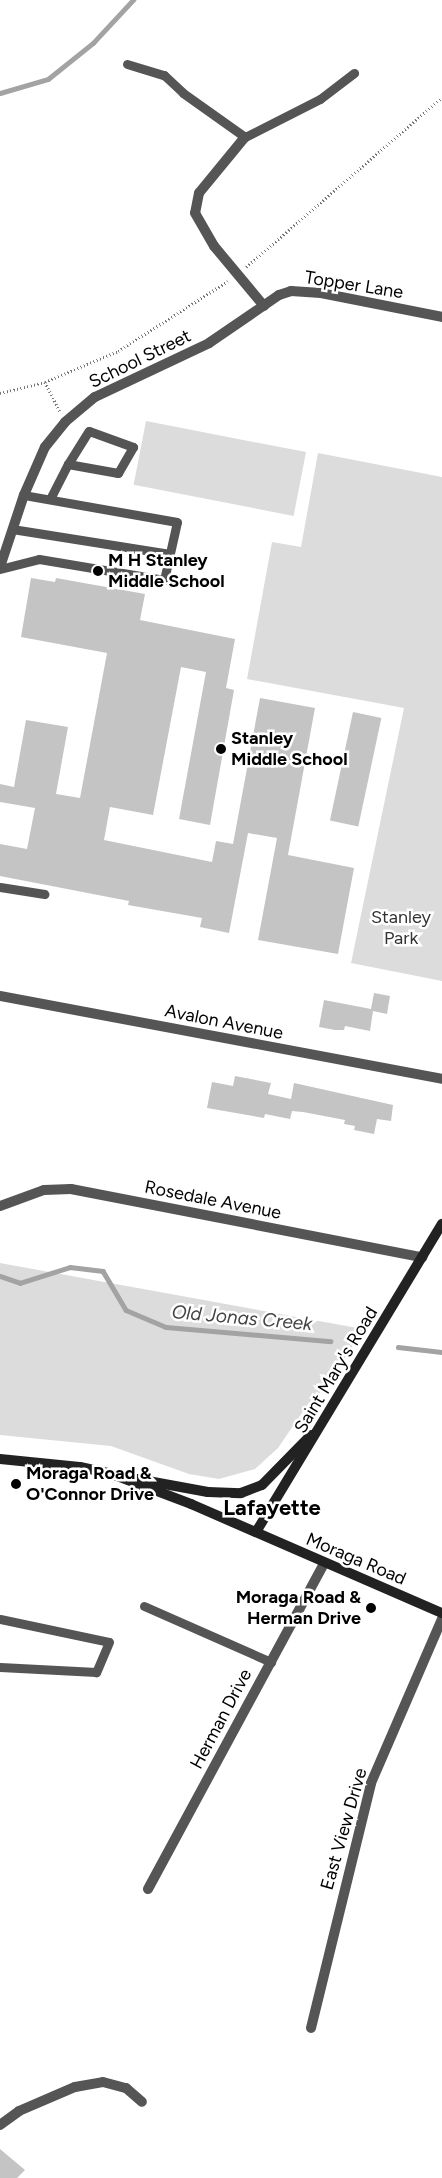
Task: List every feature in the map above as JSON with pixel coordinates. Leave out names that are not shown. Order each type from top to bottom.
[{"type":"street","points":[[245,137],[199,193],[195,213],[214,246],[264,306]]},
{"type":"street","name":"Topper Lane","points":[[264,306],[291,291],[321,293],[442,317]]},
{"type":"street","name":"School Street","points":[[0,568],[24,495],[45,447],[66,422],[95,397],[209,343],[264,306]]},
{"type":"street","name":"Avalon Avenue","points":[[0,996],[442,1079]]},
{"type":"street","name":"Rosedale Avenue","points":[[0,1206],[44,1190],[71,1189],[422,1258]]},
{"type":"street","name":"Saint Mary's Road","points":[[256,1532],[327,1418],[442,1224]]},
{"type":"street","points":[[112,1474],[208,1492],[241,1493],[262,1485],[327,1418]]},
{"type":"street","name":"Moraga Road","points":[[0,1459],[80,1467],[112,1474],[256,1532],[324,1564],[442,1613]]},
{"type":"street","name":"Herman Drive","points":[[148,1889],[324,1564]]},
{"type":"street","name":"East View Drive","points":[[311,2028],[368,1792],[442,1619]]},
{"type":"street","points":[[0,2125],[19,2111],[75,2087],[103,2082],[126,2088],[142,2102]]},
{"type":"lane","points":[[127,64],[164,75],[183,94],[245,137],[320,99],[354,73]]},
{"type":"lane","points":[[50,499],[68,464],[89,431],[133,447],[118,473],[68,464]]},
{"type":"lane","points":[[0,568],[39,560],[164,580],[178,522],[24,495]]},
{"type":"lane","points":[[12,529],[170,554]]},
{"type":"lane","points":[[0,887],[44,894]]},
{"type":"lane","points":[[144,1606],[271,1662]]},
{"type":"lane","points":[[0,1619],[109,1642],[96,1672],[0,1667]]},
{"type":"path","points":[[45,382],[66,422]]},
{"type":"green space","points":[[146,421],[306,452],[294,516],[134,485]]},
{"type":"green space","name":"Stanley Park","points":[[318,453],[442,477],[442,981],[351,963],[404,708],[247,679],[272,542],[301,547]]},
{"type":"green space","points":[[0,1263],[363,1329],[328,1385],[308,1404],[278,1448],[255,1469],[219,1479],[189,1474],[111,1446],[0,1435]]},
{"type":"building","points":[[31,578],[55,582],[56,578],[145,594],[140,620],[235,639],[226,688],[234,690],[210,825],[179,819],[206,672],[181,667],[153,815],[110,807],[104,840],[212,862],[216,841],[233,844],[260,698],[315,708],[288,855],[354,868],[338,954],[258,940],[277,838],[248,833],[229,933],[200,927],[202,918],[128,905],[129,901],[0,876],[0,844],[27,849],[35,808],[0,802],[0,784],[14,787],[26,720],[68,727],[56,794],[80,798],[107,653],[21,637]]},
{"type":"building","points":[[353,712],[381,718],[358,827],[330,821]]},
{"type":"building","points":[[374,993],[390,996],[387,1014],[373,1011],[370,1031],[345,1026],[344,1030],[319,1027],[324,1000],[371,1009]]},
{"type":"building","points":[[235,1076],[271,1083],[268,1094],[291,1099],[294,1083],[393,1105],[391,1121],[377,1119],[374,1134],[354,1130],[355,1126],[344,1124],[345,1120],[303,1112],[292,1111],[290,1119],[265,1114],[264,1118],[207,1108],[212,1082],[233,1086]]},
{"type":"building","points":[[0,2149],[25,2170],[17,2178],[0,2178]]},
{"type":"waterway","points":[[0,93],[48,79],[93,43],[133,0]]},
{"type":"waterway","name":"Old Jonas Creek","points":[[0,1276],[20,1283],[70,1267],[103,1271],[126,1310],[166,1327],[330,1341]]},
{"type":"waterway","name":"Old Jonas Creek","points":[[398,1347],[442,1352]]},
{"type":"place","name":"M H Stanley Middle School","points":[[98,571]]},
{"type":"place","name":"Stanley Middle School","points":[[221,749]]},
{"type":"place","name":"Moraga Road & O'Connor Drive","points":[[16,1484]]},
{"type":"place","name":"Moraga Road & Herman Drive","points":[[371,1608]]},
{"type":"district","name":"Lafayette","points":[[272,1508]]}]
